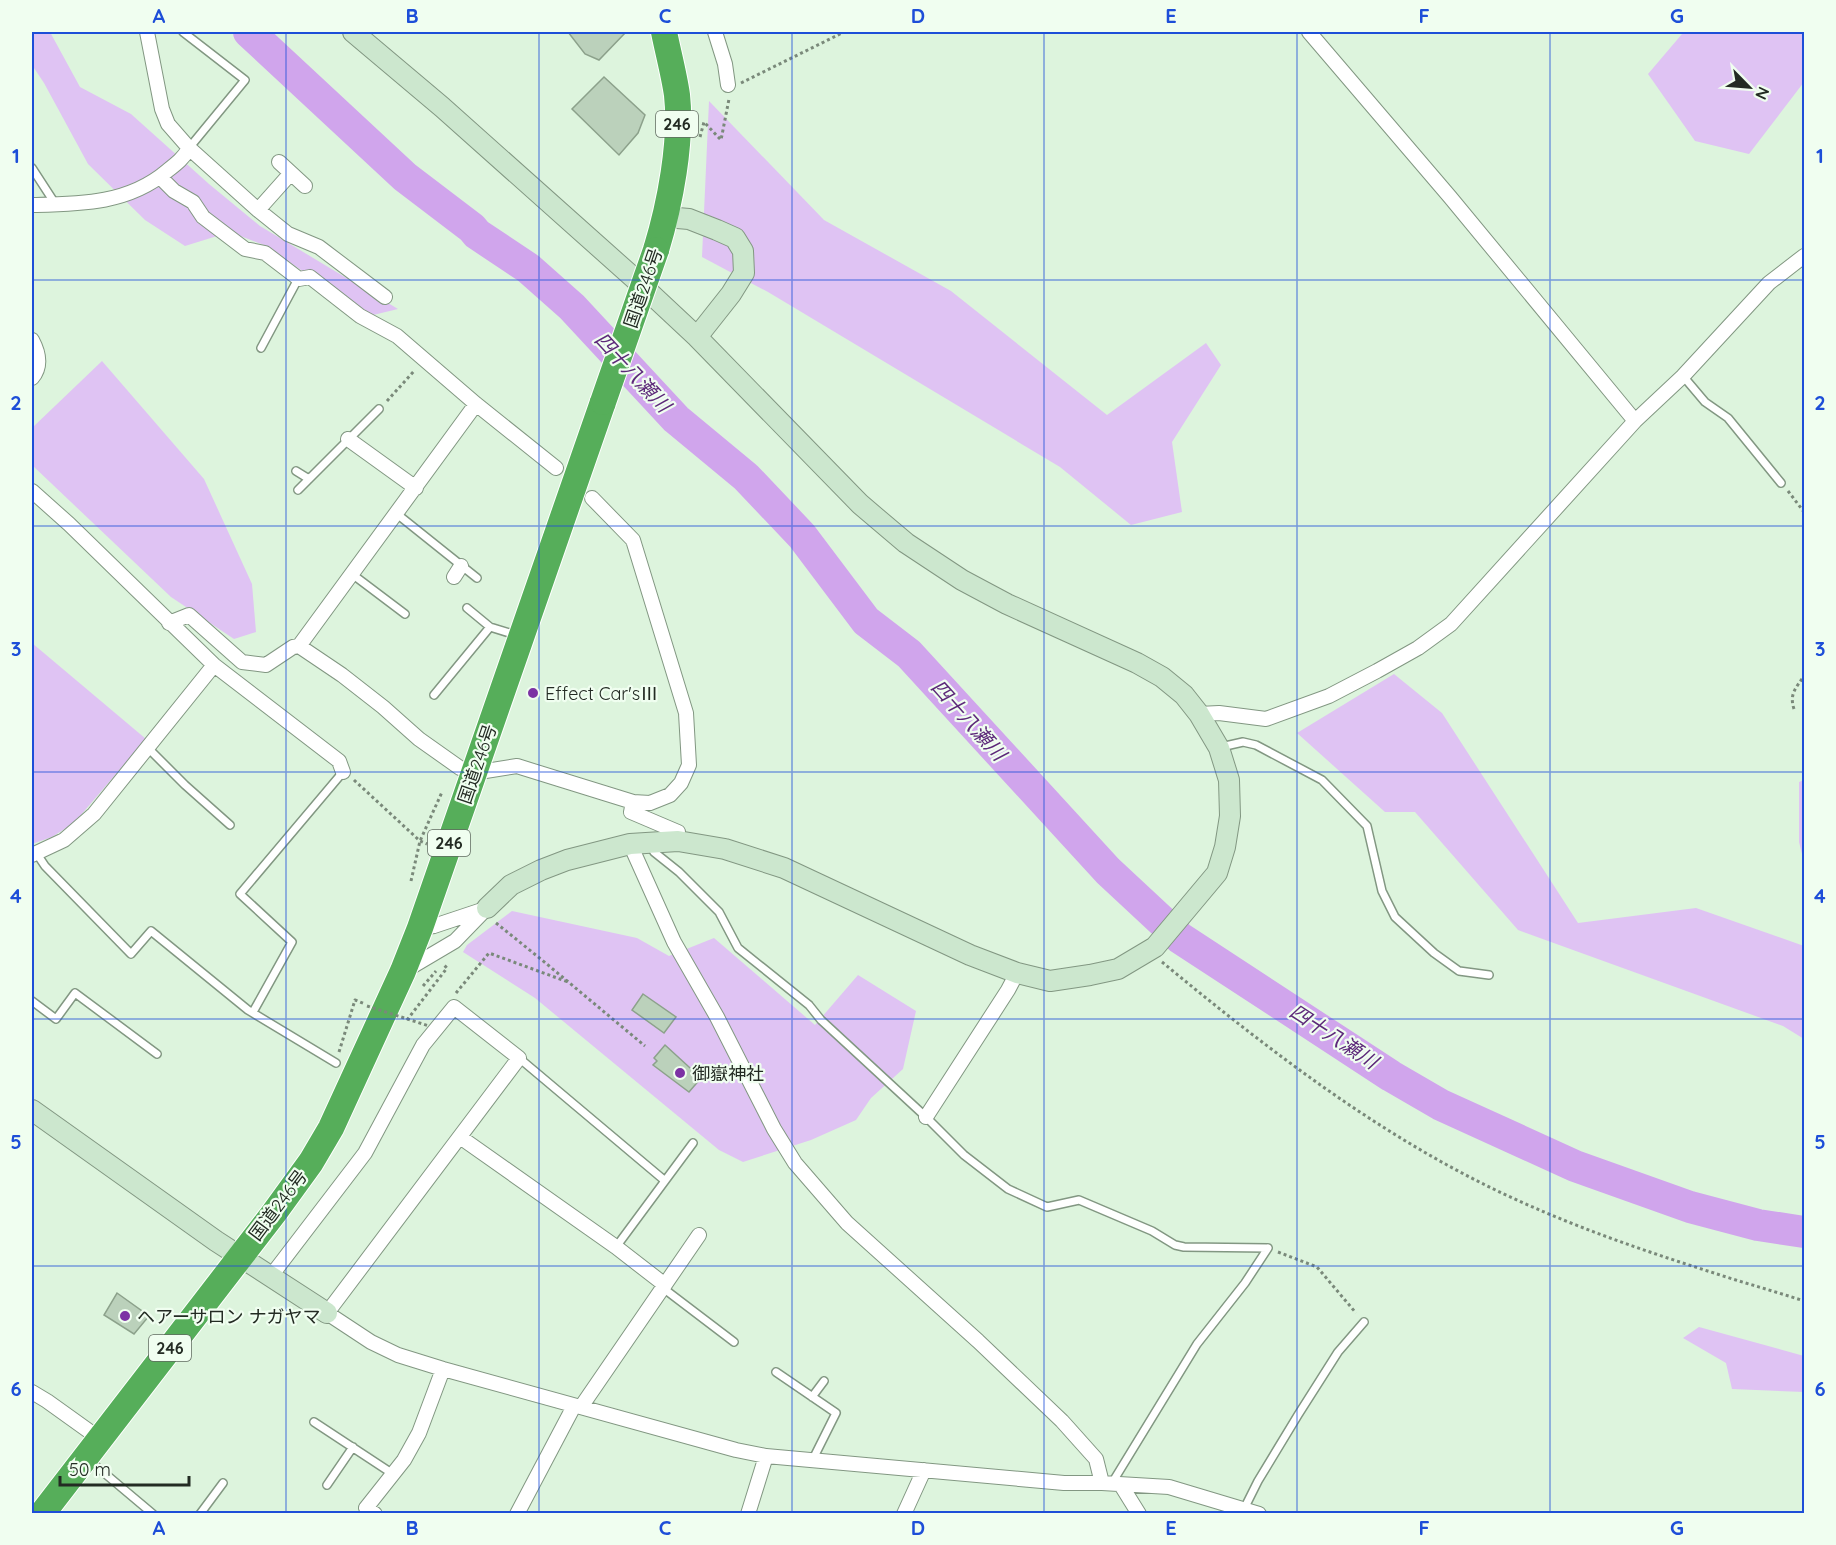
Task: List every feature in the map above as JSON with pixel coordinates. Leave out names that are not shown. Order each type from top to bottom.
[{"type":"highway","name":"国道246号","points":[[42,1514],[280,1205],[310,1162],[413,978],[420,928],[666,217],[677,136],[677,95],[664,32]]},
{"type":"street","points":[[147,32],[162,109],[168,124],[189,148],[288,234],[320,247],[385,297]]},
{"type":"street","points":[[353,32],[460,123],[636,280],[697,337],[860,504],[906,543],[962,580],[1007,604],[1137,663],[1162,677],[1184,695],[1199,714],[1219,748],[1229,780],[1230,816],[1225,847],[1217,873],[1152,949],[1118,969],[1050,981],[1017,974],[970,955],[784,868],[725,849],[678,841],[639,843],[567,860],[511,885],[455,941],[413,978]]},
{"type":"street","points":[[715,32],[729,85]]},
{"type":"street","points":[[1309,32],[1450,196],[1635,421]]},
{"type":"street","points":[[32,205],[79,204],[134,192],[160,177],[184,156],[189,148]]},
{"type":"street","points":[[279,162],[305,186]]},
{"type":"street","points":[[258,210],[291,173]]},
{"type":"street","points":[[160,177],[174,191],[192,202],[203,217],[245,249],[265,252],[299,279],[310,278],[360,316],[397,336],[476,404],[556,468]]},
{"type":"street","points":[[666,217],[689,219],[717,230],[735,238],[743,251],[744,273],[731,294],[697,337]]},
{"type":"street","points":[[1199,714],[1219,713],[1266,719],[1329,696],[1418,648],[1451,624],[1635,421],[1683,376],[1769,283],[1804,256]]},
{"type":"street","points":[[32,340],[40,359],[32,378]]},
{"type":"street","points":[[299,646],[476,404]]},
{"type":"street","points":[[348,439],[416,488]]},
{"type":"street","points":[[32,509],[35,494]]},
{"type":"street","points":[[35,494],[214,665],[339,761],[343,772]]},
{"type":"street","points":[[169,623],[189,615],[242,662],[266,665],[293,647],[299,646],[342,675],[454,765],[473,773],[517,766],[633,802],[650,803],[670,795],[681,783],[689,765],[686,713],[633,540],[592,498]]},
{"type":"street","points":[[34,854],[63,840],[94,814],[214,665]]},
{"type":"street","points":[[633,802],[631,812],[678,832],[678,841]]},
{"type":"street","points":[[639,843],[674,942],[717,1017],[774,1129],[795,1163],[847,1223],[978,1341],[1062,1421],[1096,1459],[1111,1484],[1139,1514]]},
{"type":"street","points":[[420,928],[434,926],[485,910]]},
{"type":"street","points":[[926,1117],[1017,974]]},
{"type":"street","points":[[271,1276],[364,1153],[423,1045],[454,1006],[519,1058],[327,1313]]},
{"type":"street","points":[[32,1110],[216,1241],[370,1342],[443,1369],[736,1450],[766,1456],[1064,1483],[1169,1487],[1258,1514]]},
{"type":"street","points":[[460,1137],[616,1247],[664,1286]]},
{"type":"street","points":[[517,1514],[577,1406],[699,1234]]},
{"type":"street","points":[[367,1512],[404,1460],[419,1433],[443,1369]]},
{"type":"street","points":[[32,1392],[47,1401],[93,1448]]},
{"type":"street","points":[[748,1514],[766,1456]]},
{"type":"street","points":[[904,1514],[924,1470]]},
{"type":"lane","points":[[183,32],[245,80],[189,148]]},
{"type":"lane","points":[[32,168],[56,205]]},
{"type":"lane","points":[[261,348],[299,279]]},
{"type":"lane","points":[[1683,376],[1705,402],[1728,418],[1781,483]]},
{"type":"lane","points":[[298,490],[380,410]]},
{"type":"lane","points":[[296,471],[309,479]]},
{"type":"lane","points":[[397,514],[458,571],[477,578]]},
{"type":"lane","points":[[352,574],[405,614]]},
{"type":"lane","points":[[467,608],[490,627],[521,637]]},
{"type":"lane","points":[[434,695],[490,627]]},
{"type":"lane","points":[[1219,748],[1243,742],[1256,745],[1322,780],[1367,826],[1382,891],[1395,917],[1434,953],[1459,971],[1490,975]]},
{"type":"lane","points":[[148,748],[230,825]]},
{"type":"lane","points":[[253,1012],[292,942],[240,894],[343,772]]},
{"type":"lane","points":[[639,843],[679,872],[719,912],[738,948],[809,1005],[820,1020],[964,1155],[1008,1189],[1047,1207],[1079,1200],[1152,1231],[1175,1245],[1268,1248]]},
{"type":"lane","points":[[34,854],[131,954],[151,931],[248,1010],[336,1063]]},
{"type":"lane","points":[[32,1001],[56,1019],[75,993],[157,1054]]},
{"type":"lane","points":[[519,1058],[664,1180]]},
{"type":"lane","points":[[616,1247],[693,1143]]},
{"type":"lane","points":[[1111,1484],[1197,1344],[1245,1283],[1268,1248]]},
{"type":"lane","points":[[664,1286],[734,1342]]},
{"type":"lane","points":[[1244,1509],[1303,1406],[1338,1352],[1364,1322]]},
{"type":"lane","points":[[776,1372],[836,1413],[812,1461]]},
{"type":"lane","points":[[812,1396],[824,1381]]},
{"type":"lane","points":[[314,1422],[393,1474]]},
{"type":"lane","points":[[327,1485],[353,1447]]},
{"type":"lane","points":[[93,1448],[153,1514]]},
{"type":"lane","points":[[201,1514],[223,1483]]},
{"type":"path","points":[[699,141],[704,122],[721,140],[729,85],[739,84],[844,32]]},
{"type":"path","points":[[380,410],[424,360]]},
{"type":"path","points":[[1781,483],[1804,512]]},
{"type":"path","points":[[1794,710],[1791,700],[1804,676]]},
{"type":"path","points":[[343,772],[359,783],[420,841]]},
{"type":"path","points":[[411,881],[420,841],[442,792]]},
{"type":"path","points":[[485,910],[645,1046]]},
{"type":"path","points":[[1152,949],[1240,1027],[1295,1068],[1390,1132],[1456,1170],[1534,1208],[1605,1235],[1804,1301]]},
{"type":"path","points":[[451,999],[489,953],[568,982]]},
{"type":"path","points":[[413,978],[442,963]]},
{"type":"path","points":[[407,1020],[447,968]]},
{"type":"path","points":[[336,1063],[355,1000],[429,1026]]},
{"type":"path","points":[[1268,1248],[1317,1268],[1364,1322]]},
{"type":"shaded area","points":[[32,32],[50,32],[80,87],[131,114],[260,226],[398,309],[369,316],[264,245],[230,232],[185,246],[145,220],[88,164],[32,65]]},
{"type":"shaded area","points":[[1679,32],[1804,32],[1804,82],[1749,154],[1695,141],[1648,74],[1682,34]]},
{"type":"shaded area","points":[[709,101],[824,220],[951,291],[1107,415],[1206,343],[1221,365],[1172,442],[1182,512],[1131,525],[1060,467],[768,292],[702,257]]},
{"type":"shaded area","points":[[102,361],[204,479],[252,584],[256,632],[234,639],[171,597],[32,465],[32,428]]},
{"type":"shaded area","points":[[32,643],[146,739],[74,823],[52,837],[32,844]]},
{"type":"shaded area","points":[[1394,674],[1442,713],[1578,923],[1696,908],[1804,946],[1804,1039],[1783,1026],[1518,930],[1415,812],[1385,812],[1297,733]]},
{"type":"shaded area","points":[[1804,780],[1804,862],[1799,842],[1799,782]]},
{"type":"shaded area","points":[[512,911],[637,938],[669,956],[714,938],[815,1025],[858,975],[916,1011],[903,1069],[871,1098],[856,1120],[811,1140],[743,1162],[719,1150],[535,998],[463,952],[467,945]]},
{"type":"shaded area","points":[[1699,1327],[1804,1356],[1804,1392],[1732,1389],[1726,1363],[1683,1338]]},
{"type":"building","points":[[568,32],[626,32],[599,60],[585,54]]},
{"type":"building","points":[[604,77],[645,115],[638,133],[619,155],[572,109]]},
{"type":"building","points":[[643,994],[676,1017],[664,1033],[632,1010]]},
{"type":"building","name":"御嶽神社","points":[[665,1045],[701,1078],[689,1092],[653,1065],[657,1061],[654,1058]]},
{"type":"building","points":[[117,1293],[149,1316],[134,1334],[104,1315]]},
{"type":"waterway","name":"四十八瀬川","points":[[249,32],[405,177],[477,234],[528,268],[572,307],[676,419],[746,477],[802,536],[866,621],[909,654],[1108,871],[1180,938],[1391,1076],[1441,1105],[1575,1166],[1690,1207],[1758,1225],[1804,1232]]},
{"type":"place","name":"Effect Car'sⅢ","points":[[533,693]]},
{"type":"place","name":"御嶽神社","points":[[680,1073]]},
{"type":"place","name":"ヘアーサロン ナガヤマ","points":[[125,1316]]}]
